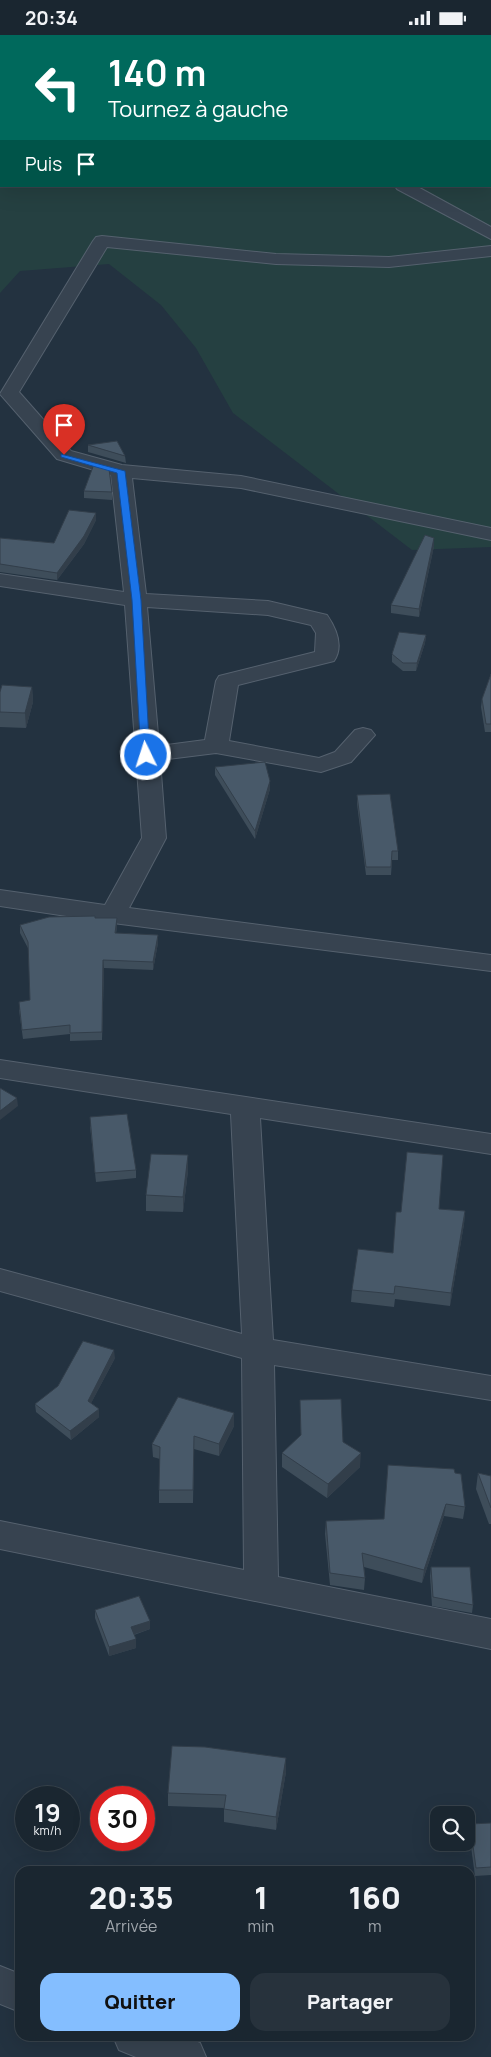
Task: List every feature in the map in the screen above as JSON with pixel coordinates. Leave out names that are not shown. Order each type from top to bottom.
[{"type":"street","points":[[405,187],[491,234]]},
{"type":"street","points":[[491,251],[389,262],[276,259],[102,241],[9,393],[64,455],[121,471],[241,482],[491,534]]},
{"type":"street","points":[[113,915],[154,838],[146,755],[136,600],[121,471]]},
{"type":"street","points":[[0,580],[136,600],[268,608],[319,620],[327,633],[326,656],[227,681],[216,746]]},
{"type":"street","points":[[146,755],[216,746],[321,765],[343,757],[363,735]]},
{"type":"street","points":[[0,898],[113,915],[491,963]]},
{"type":"street","points":[[0,1069],[491,1144]]},
{"type":"street","points":[[245,1106],[258,1351],[261,1589]]},
{"type":"street","points":[[0,1280],[258,1351],[491,1388]]},
{"type":"street","points":[[0,1535],[491,1634]]},
{"type":"street","points":[[0,1985],[15,1991]]},
{"type":"street","points":[[145,2041],[186,2057]]},
{"type":"green space","points":[[0,187],[491,187],[491,547],[412,550],[233,413],[196,348],[161,305],[109,264],[20,271],[0,293]]},
{"type":"building","points":[[117,441],[125,456],[88,445]]},
{"type":"building","points":[[94,464],[109,469],[112,492],[84,491]]},
{"type":"building","points":[[69,510],[96,513],[84,536],[57,573],[0,564],[0,538],[54,543]]},
{"type":"building","points":[[425,535],[434,538],[419,609],[391,605]]},
{"type":"building","points":[[399,632],[426,635],[417,663],[403,663],[392,654]]},
{"type":"building","points":[[491,674],[491,724],[486,724],[482,699]]},
{"type":"building","points":[[2,685],[32,687],[25,713],[0,712]]},
{"type":"building","points":[[265,762],[270,781],[255,831],[215,767]]},
{"type":"building","points":[[390,794],[398,851],[392,851],[391,867],[366,867],[357,795]]},
{"type":"building","points":[[95,916],[95,918],[117,918],[115,933],[158,935],[153,962],[103,960],[102,1032],[70,1033],[70,1025],[22,1030],[19,1002],[30,1000],[28,942],[20,925],[49,917]]},
{"type":"building","points":[[0,1088],[17,1098],[0,1111]]},
{"type":"building","points":[[127,1114],[136,1170],[95,1173],[90,1117]]},
{"type":"building","points":[[407,1152],[443,1155],[439,1209],[465,1211],[451,1293],[395,1286],[394,1294],[352,1290],[358,1249],[393,1253],[396,1212],[401,1212]]},
{"type":"building","points":[[151,1154],[188,1155],[183,1197],[146,1195]]},
{"type":"building","points":[[83,1341],[114,1350],[88,1401],[99,1409],[70,1431],[35,1404],[58,1386]]},
{"type":"building","points":[[178,1397],[234,1413],[219,1444],[194,1436],[193,1490],[159,1490],[160,1447],[152,1444]]},
{"type":"building","points":[[341,1399],[343,1442],[361,1453],[328,1484],[282,1453],[301,1435],[300,1400]]},
{"type":"building","points":[[388,1465],[454,1469],[455,1473],[461,1474],[465,1507],[446,1504],[424,1570],[362,1553],[365,1578],[330,1573],[326,1521],[384,1519]]},
{"type":"building","points":[[478,1473],[491,1476],[491,1508]]},
{"type":"building","points":[[431,1567],[470,1567],[473,1605],[433,1597]]},
{"type":"building","points":[[139,1596],[150,1621],[131,1627],[136,1639],[109,1647],[95,1610]]},
{"type":"building","points":[[172,1746],[205,1747],[286,1758],[276,1817],[224,1809],[226,1795],[168,1793]]},
{"type":"building","points":[[491,1823],[491,1867],[476,1868],[474,1851],[475,1824]]},
{"type":"route","points":[[64,455],[121,471],[136,600],[146,755]]}]
